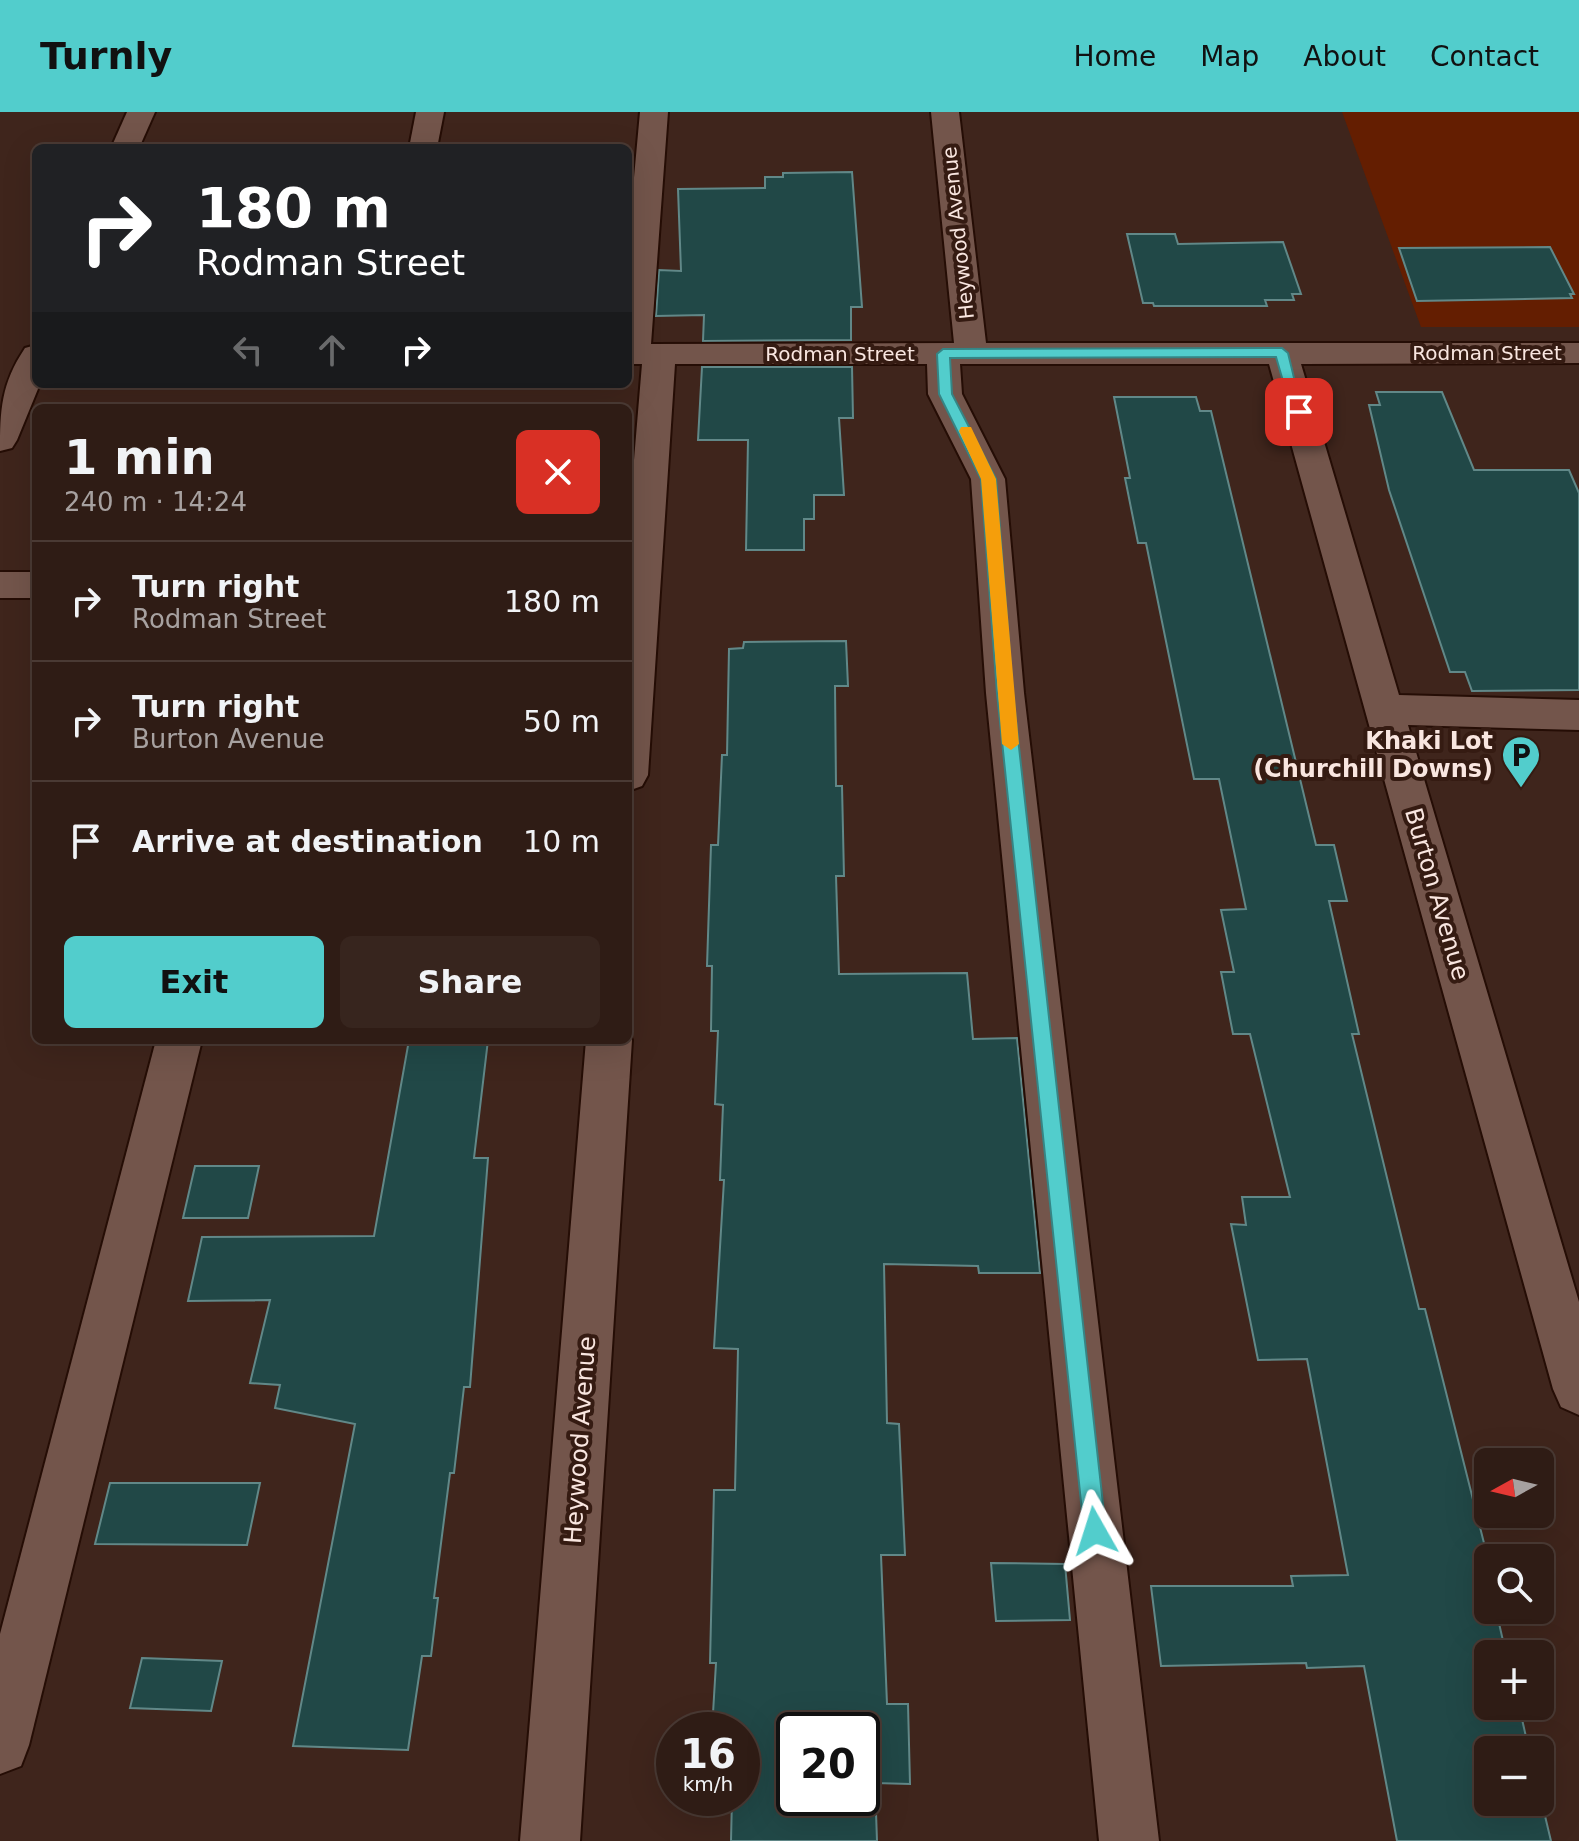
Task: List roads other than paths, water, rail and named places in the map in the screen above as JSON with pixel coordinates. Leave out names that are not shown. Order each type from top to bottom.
[{"type":"street","points":[[127,144],[141,112]]},
{"type":"street","points":[[424,144],[430,112]]},
{"type":"street","points":[[632,635],[640,354],[654,112]]},
{"type":"street","name":"Heywood Avenue","points":[[945,112],[957,354],[945,394],[988,479],[1008,724],[1129,1841]]},
{"type":"street","name":"Burton Avenue","points":[[1282,353],[1579,1389]]},
{"type":"street","name":"Rodman Street","points":[[640,354],[1579,353]]},
{"type":"street","points":[[0,354],[32,355]]},
{"type":"street","points":[[0,440],[32,364]]},
{"type":"street","points":[[0,585],[32,585]]},
{"type":"street","points":[[1384,709],[1579,715]]},
{"type":"street","points":[[0,1745],[178,1044]]},
{"type":"street","name":"Heywood Avenue","points":[[550,1841],[609,1044]]},
{"type":"place","name":"Khaki Lot (Churchill Downs)","points":[[1521,789]]}]
